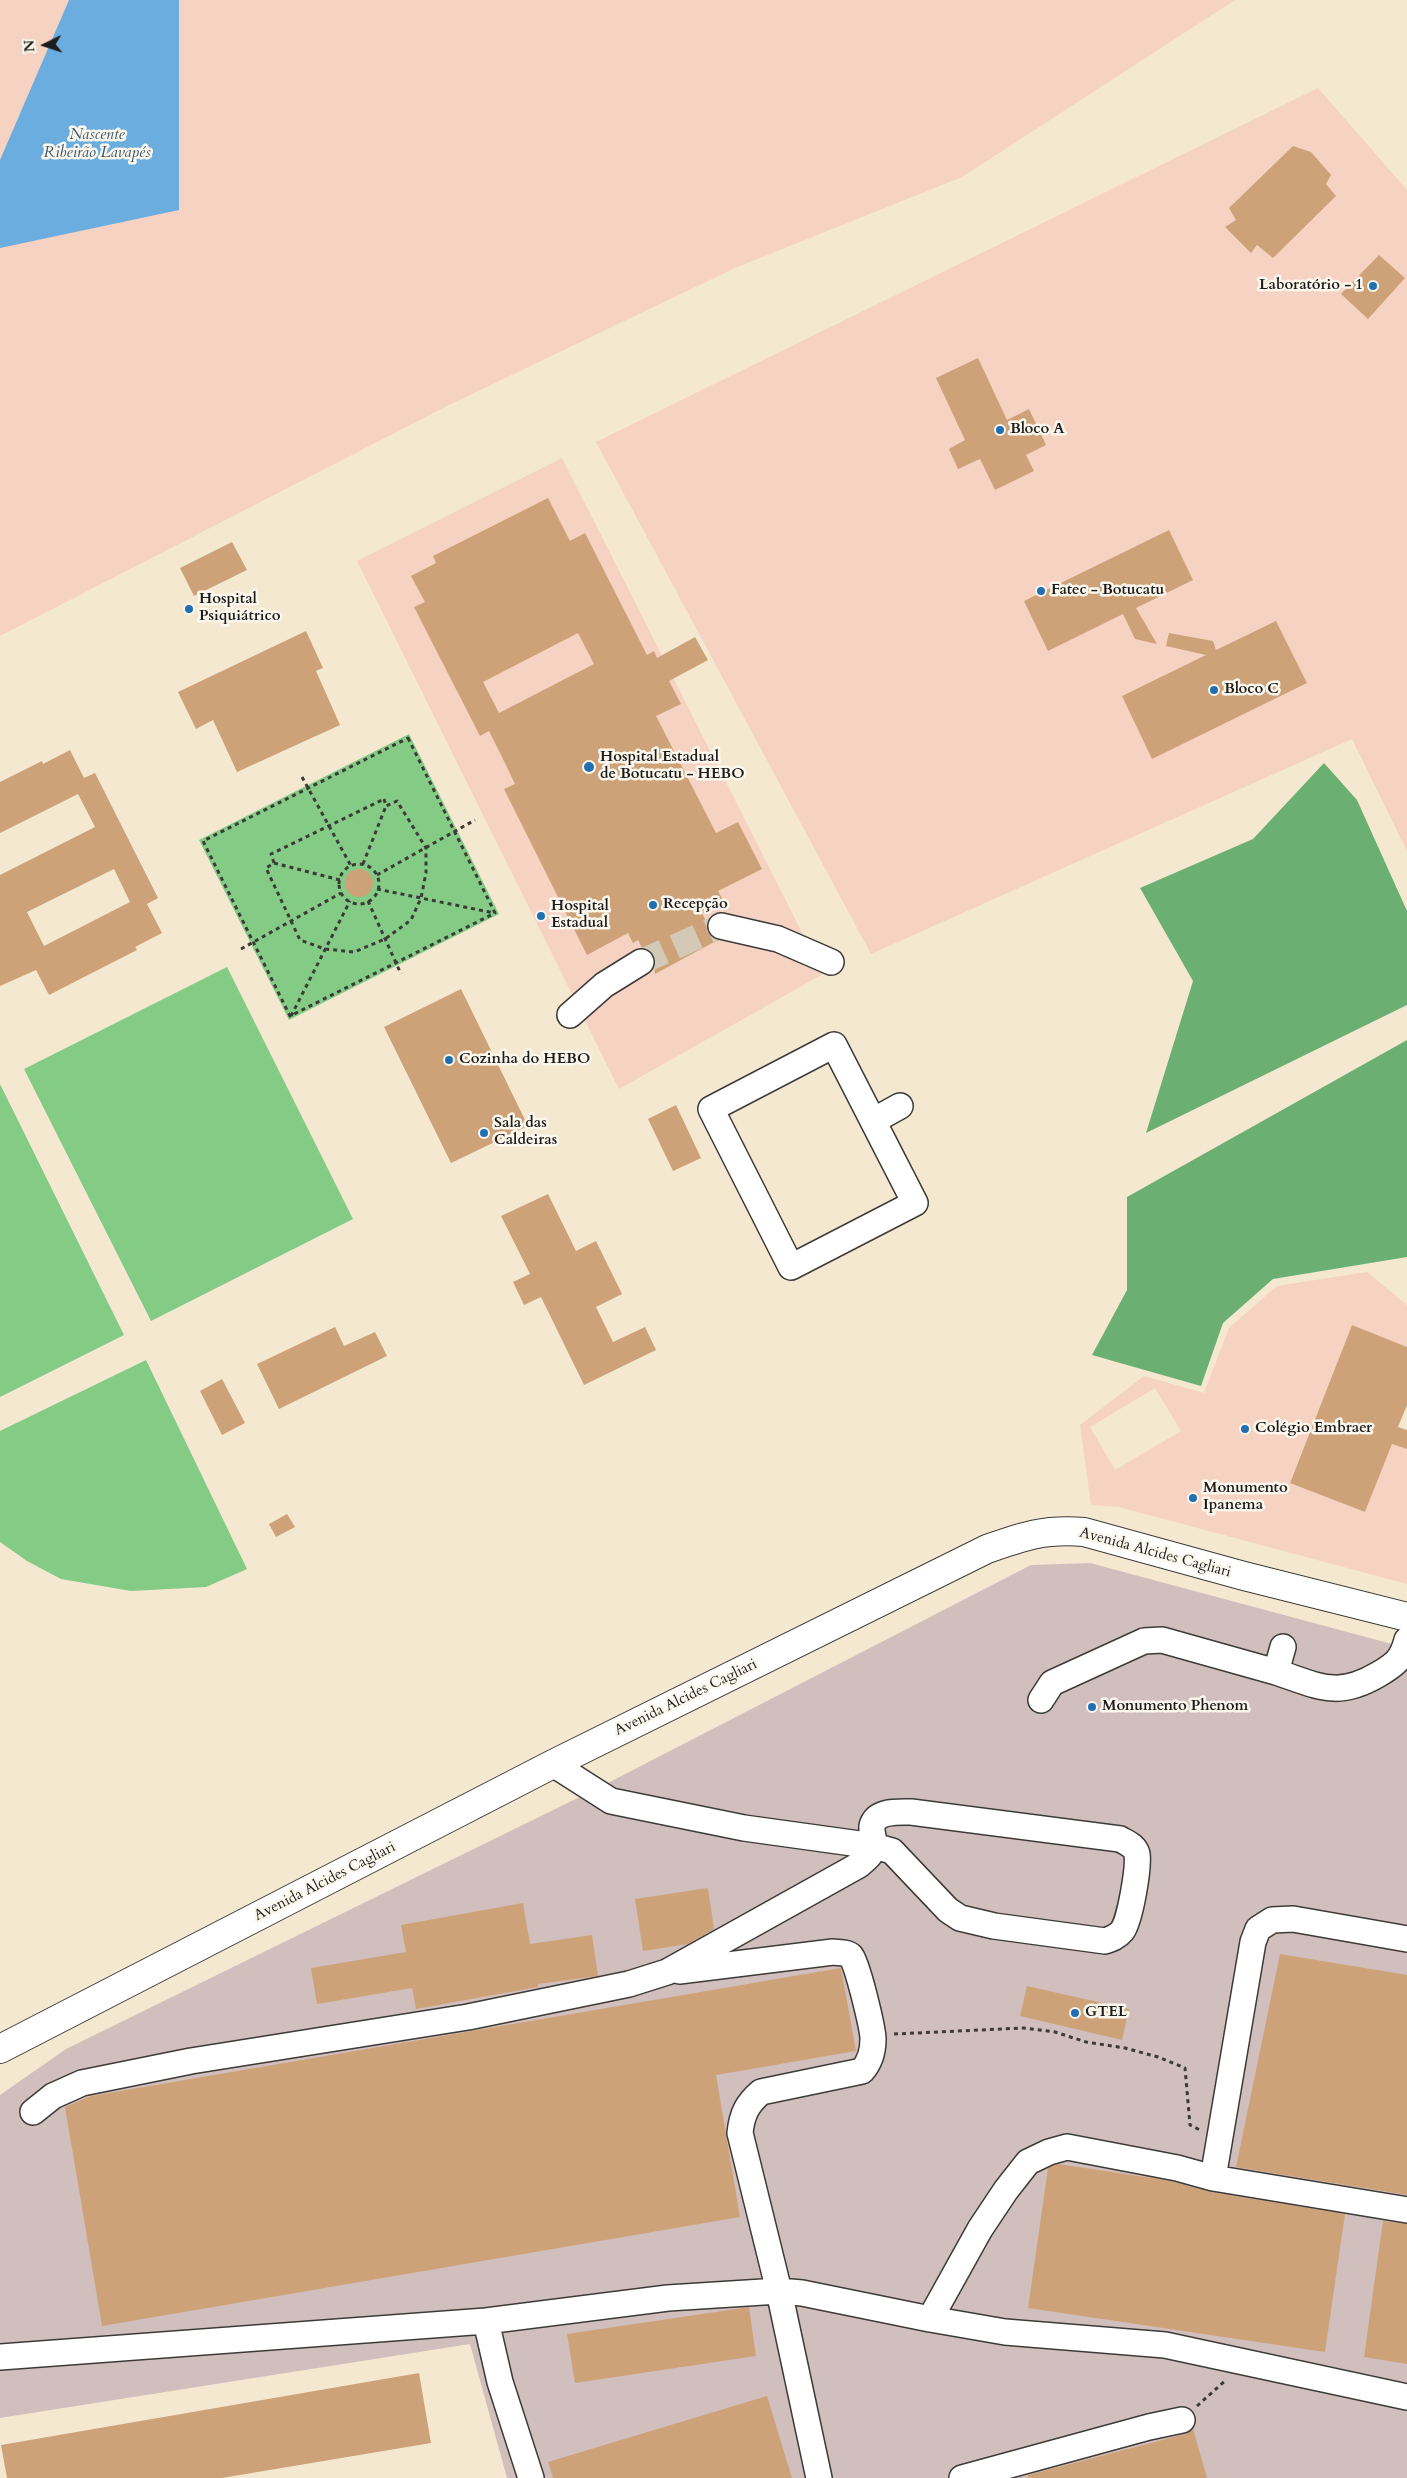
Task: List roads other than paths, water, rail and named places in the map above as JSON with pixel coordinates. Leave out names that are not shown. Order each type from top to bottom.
[{"type":"main road","name":"Avenida Alcides Cagliari","points":[[0,2049],[553,1764],[987,1549],[1030,1534],[1056,1530],[1084,1532],[1244,1576],[1407,1617]]},
{"type":"lane","points":[[721,926],[778,939],[831,962]]},
{"type":"lane","points":[[570,1015],[604,984],[641,962]]},
{"type":"lane","points":[[834,1045],[873,1121],[915,1203],[791,1266],[711,1109],[834,1045]]},
{"type":"lane","points":[[873,1121],[900,1106]]},
{"type":"lane","points":[[1041,1700],[1052,1683],[1151,1640],[1162,1640],[1321,1686],[1339,1689],[1351,1688],[1390,1667],[1403,1655],[1407,1640]]},
{"type":"lane","points":[[1276,1672],[1283,1648]]},
{"type":"lane","points":[[553,1764],[610,1801],[744,1828],[874,1846],[892,1851],[953,1915],[994,1926],[1105,1941],[1116,1937],[1123,1930],[1133,1896],[1137,1854],[1132,1846],[1120,1840],[910,1812],[889,1813],[877,1819],[872,1826],[874,1846],[866,1860],[667,1972]]},
{"type":"lane","points":[[1213,2178],[1253,1942],[1258,1929],[1272,1920],[1292,1920],[1407,1939]]},
{"type":"lane","points":[[34,2112],[53,2096],[82,2083],[191,2061],[468,2017],[620,1986],[667,1972],[796,1956],[844,1953],[852,1956],[857,1967],[874,2038],[870,2062],[862,2071],[761,2092],[750,2102],[742,2117],[740,2133],[779,2292],[819,2478]]},
{"type":"lane","points":[[930,2320],[980,2229],[1006,2190],[1028,2162],[1049,2152],[1067,2147],[1177,2168],[1213,2178],[1407,2210]]},
{"type":"lane","points":[[0,2357],[486,2321],[668,2298],[779,2292],[802,2293],[930,2320],[1005,2332],[1165,2345],[1407,2397]]},
{"type":"lane","points":[[486,2321],[500,2382],[531,2478]]},
{"type":"lane","points":[[962,2478],[1182,2420]]},
{"type":"water","name":"Nascente Ribeirão Lavapés","points":[[69,0],[179,0],[179,210],[0,248],[0,160]]},
{"type":"tunnel","points":[[641,962],[721,926]]},
{"type":"place","name":"Laboratório - 1","points":[[1373,286]]},
{"type":"place","name":"Bloco A","points":[[1000,430]]},
{"type":"place","name":"Fatec - Botucatu","points":[[1041,591]]},
{"type":"place","name":"Hospital Psiquiátrico","points":[[189,609]]},
{"type":"place","name":"Bloco C","points":[[1214,690]]},
{"type":"place","name":"Hospital Estadual de Botucatu - HEBO","points":[[589,767]]},
{"type":"place","name":"Recepção","points":[[653,905]]},
{"type":"place","name":"Hospital Estadual","points":[[541,916]]},
{"type":"place","name":"Cozinha do HEBO","points":[[449,1060]]},
{"type":"place","name":"Sala das Caldeiras","points":[[484,1133]]},
{"type":"place","name":"Colégio Embraer","points":[[1245,1429]]},
{"type":"place","name":"Monumento Ipanema","points":[[1193,1498]]},
{"type":"place","name":"Monumento Phenom","points":[[1092,1707]]},
{"type":"place","name":"GTEL","points":[[1075,2013]]}]
